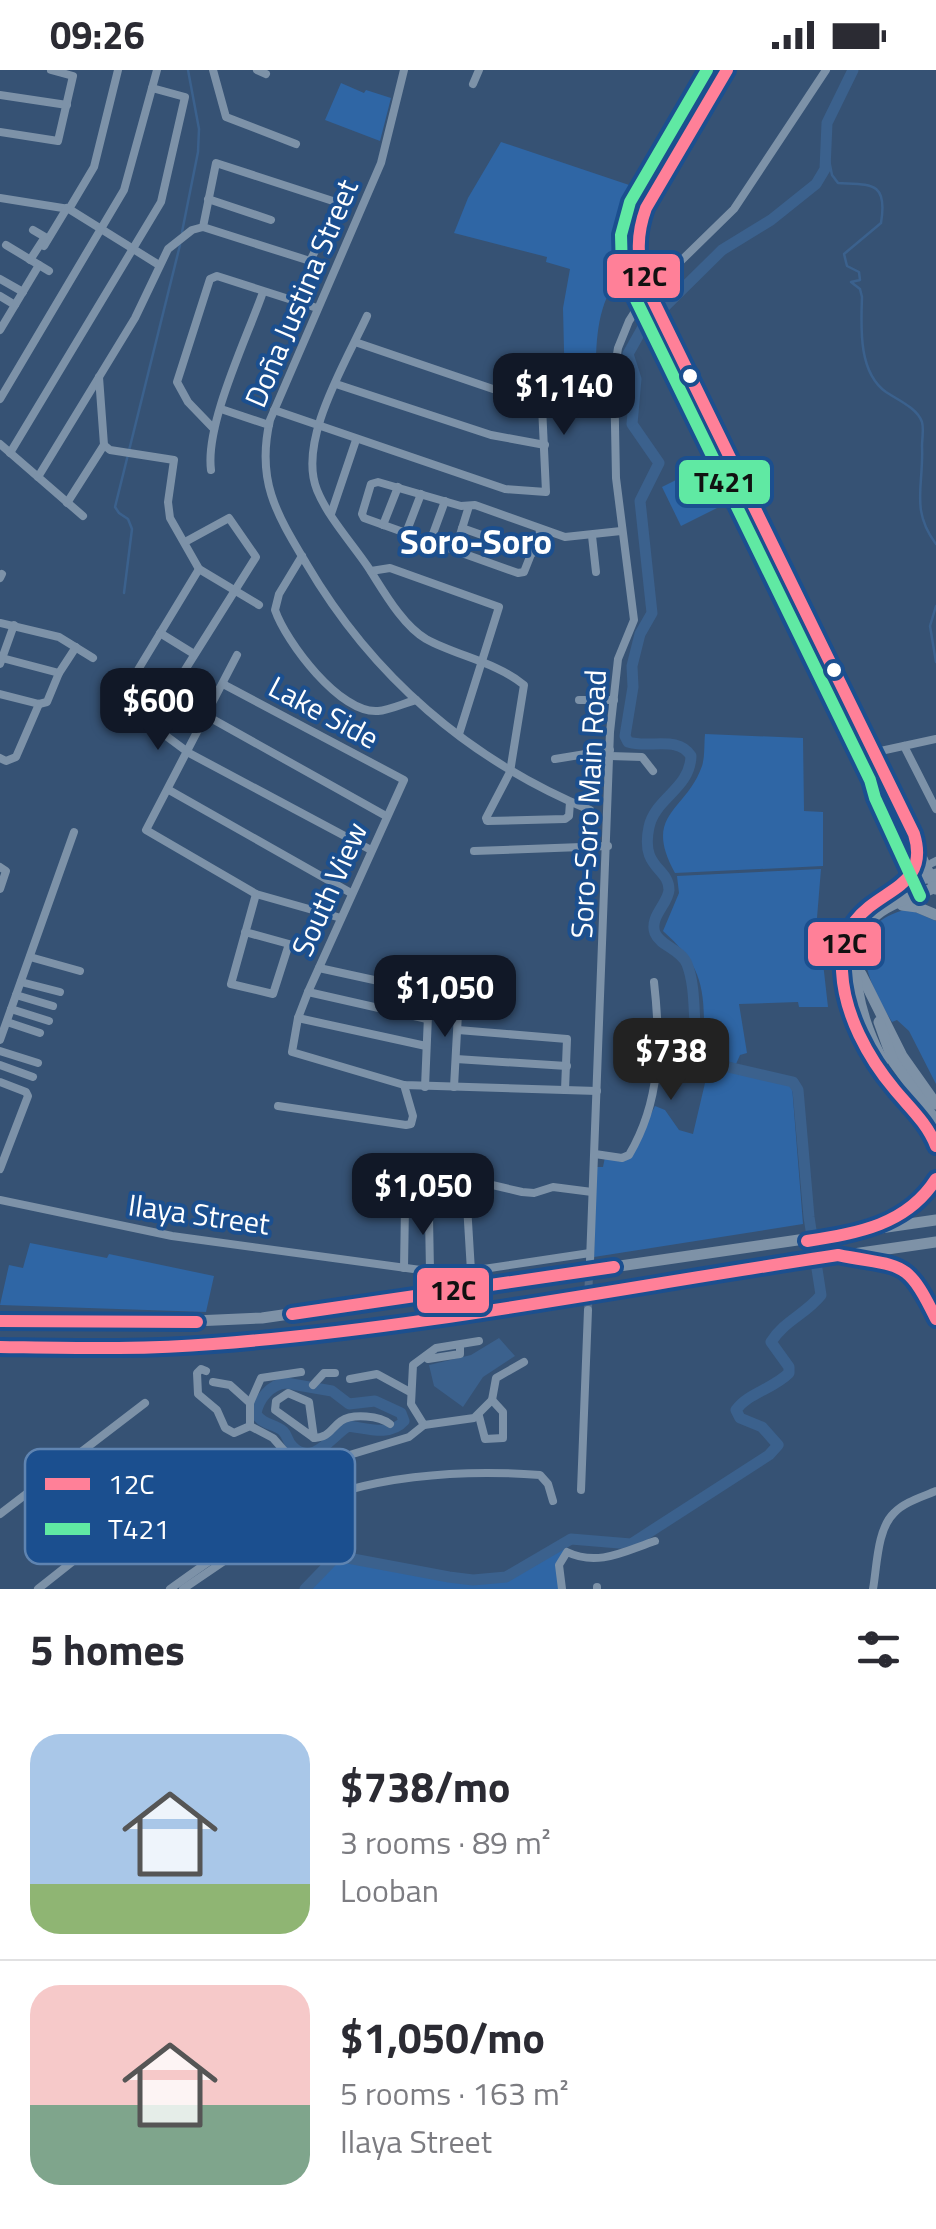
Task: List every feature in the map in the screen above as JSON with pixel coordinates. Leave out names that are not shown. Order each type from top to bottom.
[{"type":"highway","points":[[727,70],[642,218],[638,255],[651,295],[887,774],[918,849],[935,876]]},
{"type":"highway","points":[[887,774],[898,788],[935,876]]},
{"type":"highway","points":[[900,889],[916,868],[918,849]]},
{"type":"highway","points":[[934,1129],[890,1084],[858,1028],[842,969],[851,923],[866,905],[935,876]]},
{"type":"highway","points":[[931,1106],[897,1083],[874,1045],[861,1005],[857,946],[869,922],[935,876]]},
{"type":"highway","points":[[892,906],[913,906],[936,915]]},
{"type":"highway","points":[[857,967],[875,1000],[884,1043],[931,1106],[936,1146]]},
{"type":"highway","points":[[866,1230],[908,1212],[925,1197],[936,1179]]},
{"type":"highway","points":[[0,1321],[243,1320],[936,1220]]},
{"type":"highway","points":[[0,1346],[91,1348],[265,1340],[936,1242]]},
{"type":"highway","points":[[838,1255],[904,1268],[917,1280],[936,1319]]},
{"type":"street","points":[[0,132],[58,141],[73,76],[52,70]]},
{"type":"street","points":[[44,246],[94,166],[118,70]]},
{"type":"street","points":[[0,400],[128,179],[156,70]]},
{"type":"street","points":[[213,70],[226,117],[296,144]]},
{"type":"street","points":[[389,70],[403,73]]},
{"type":"street","points":[[472,84],[479,70]]},
{"type":"street","name":"Soro-Soro Main Road","points":[[512,1265],[590,1257],[610,753],[618,659],[634,620],[621,531],[614,365],[624,330],[651,295],[734,209],[826,70]]},
{"type":"street","name":"Doña Justina Street","points":[[403,73],[380,162],[269,425],[264,462],[268,491],[329,602],[362,648],[416,700],[510,772],[590,810]]},
{"type":"street","points":[[10,453],[161,202],[185,107],[184,97],[152,88]]},
{"type":"street","points":[[0,94],[67,105]]},
{"type":"street","points":[[38,477],[135,318],[174,242],[203,227],[310,261],[339,203],[216,162],[203,227]]},
{"type":"street","points":[[0,198],[68,208],[159,266]]},
{"type":"street","points":[[208,199],[270,220]]},
{"type":"street","points":[[30,260],[44,237],[33,230]]},
{"type":"street","points":[[6,246],[49,271]]},
{"type":"street","points":[[0,330],[39,266]]},
{"type":"street","points":[[214,429],[188,402],[176,382],[212,277],[317,308]]},
{"type":"street","points":[[0,278],[23,292]]},
{"type":"street","points":[[210,470],[214,429],[264,292]]},
{"type":"street","points":[[0,296],[15,305]]},
{"type":"street","points":[[367,316],[317,427],[311,450],[318,494],[416,631],[524,685],[510,772],[487,821],[566,819],[570,816],[570,802]]},
{"type":"street","points":[[274,410],[505,488],[545,494],[542,406],[534,394],[498,390],[355,342]]},
{"type":"street","points":[[67,502],[104,445],[99,377]]},
{"type":"street","points":[[336,384],[494,436],[545,445]]},
{"type":"street","points":[[221,409],[269,425]]},
{"type":"street","points":[[332,514],[356,440]]},
{"type":"street","points":[[0,444],[83,516]]},
{"type":"street","points":[[104,445],[121,452],[174,460],[168,502],[170,518],[199,569],[259,605]]},
{"type":"street","points":[[541,529],[521,574],[362,517],[370,486],[375,482],[475,505],[565,537],[621,531]]},
{"type":"street","points":[[383,525],[398,487]]},
{"type":"street","points":[[406,534],[421,494]]},
{"type":"street","points":[[430,542],[445,501]]},
{"type":"street","points":[[455,551],[469,506]]},
{"type":"street","points":[[151,724],[256,557],[233,520],[225,519],[184,542]]},
{"type":"street","points":[[462,528],[532,553]]},
{"type":"street","points":[[592,536],[596,572]]},
{"type":"street","points":[[302,556],[279,594],[275,610],[310,667],[352,702],[370,710],[416,700]]},
{"type":"street","points":[[371,571],[390,568],[498,607],[459,734]]},
{"type":"street","points":[[199,569],[130,683],[129,692],[138,715],[189,753],[371,850]]},
{"type":"street","points":[[0,622],[59,637],[93,658]]},
{"type":"street","points":[[14,625],[1,661],[58,673]]},
{"type":"street","points":[[160,634],[194,654]]},
{"type":"street","points":[[0,758],[6,761],[16,757],[39,704],[49,699],[58,673],[76,647]]},
{"type":"street","points":[[237,655],[146,830],[256,894],[341,918]]},
{"type":"street","name":"Lake Side","points":[[223,684],[404,780]]},
{"type":"street","points":[[0,694],[39,704]]},
{"type":"street","points":[[579,700],[614,700]]},
{"type":"street","points":[[207,716],[386,816]]},
{"type":"street","points":[[876,752],[935,741]]},
{"type":"street","points":[[904,746],[936,810]]},
{"type":"street","points":[[555,759],[610,753],[642,757],[653,770]]},
{"type":"street","name":"South View","points":[[298,1018],[404,780]]},
{"type":"street","points":[[924,784],[936,782]]},
{"type":"street","points":[[169,790],[351,893]]},
{"type":"street","points":[[0,1040],[74,832]]},
{"type":"street","points":[[474,851],[608,846]]},
{"type":"street","points":[[0,889],[3,869]]},
{"type":"street","points":[[246,932],[288,944],[273,994],[231,984],[256,894]]},
{"type":"street","points":[[30,957],[80,971]]},
{"type":"street","points":[[319,968],[429,992],[480,996]]},
{"type":"street","points":[[22,982],[60,992]]},
{"type":"street","points":[[596,1154],[622,1158],[629,1155],[652,1109],[656,1067],[654,982]]},
{"type":"street","points":[[308,992],[427,1018]]},
{"type":"street","points":[[425,1086],[429,992]]},
{"type":"street","points":[[16,995],[54,1006]]},
{"type":"street","points":[[454,1087],[459,995]]},
{"type":"street","points":[[11,1010],[49,1021]]},
{"type":"street","points":[[426,1046],[298,1018],[291,1046],[294,1054],[404,1085],[597,1092]]},
{"type":"street","points":[[7,1022],[40,1033]]},
{"type":"street","points":[[458,1030],[564,1037],[569,1042],[565,1090]]},
{"type":"street","points":[[0,1051],[38,1063]]},
{"type":"street","points":[[456,1059],[567,1066]]},
{"type":"street","points":[[0,1066],[32,1077]]},
{"type":"street","points":[[0,1082],[28,1096],[0,1169]]},
{"type":"street","points":[[278,1106],[406,1125],[413,1116],[404,1085]]},
{"type":"street","points":[[406,1165],[522,1192],[534,1193],[554,1186],[592,1192]]},
{"type":"street","name":"Ilaya Street","points":[[0,1200],[172,1236],[450,1274],[512,1265]]},
{"type":"street","points":[[467,1206],[471,1270]]},
{"type":"street","points":[[404,1268],[405,1207]]},
{"type":"street","points":[[428,1217],[430,1271]]},
{"type":"street","points":[[582,1490],[588,1310]]},
{"type":"street","points":[[424,1426],[411,1404],[411,1369],[436,1348],[480,1341]]},
{"type":"street","points":[[355,1451],[409,1437],[424,1426],[479,1416],[492,1400],[496,1378],[524,1362]]},
{"type":"street","points":[[206,1371],[201,1369],[197,1373],[198,1394],[217,1410],[225,1428],[234,1433],[250,1426]]},
{"type":"street","points":[[250,1426],[250,1403],[262,1377],[301,1372]]},
{"type":"street","points":[[313,1384],[324,1373],[335,1374]]},
{"type":"street","points":[[350,1380],[377,1374],[410,1392]]},
{"type":"street","points":[[212,1382],[230,1385],[250,1403]]},
{"type":"street","points":[[314,1438],[309,1402],[296,1394],[280,1396],[274,1406],[277,1414],[314,1438],[329,1434],[343,1419],[352,1416],[383,1419],[390,1424]]},
{"type":"street","points":[[479,1416],[485,1439],[503,1438],[503,1412],[492,1400]]},
{"type":"street","points":[[86,1449],[145,1404]]},
{"type":"street","points":[[250,1426],[273,1438],[281,1449]]},
{"type":"street","points":[[355,1490],[486,1473],[540,1475],[548,1484],[553,1501]]},
{"type":"street","points":[[873,1589],[889,1518],[936,1490]]},
{"type":"street","points":[[0,1514],[25,1495]]},
{"type":"street","points":[[562,1589],[559,1565],[568,1552],[599,1560],[655,1540]]},
{"type":"street","points":[[38,1589],[69,1564]]},
{"type":"street","points":[[170,1589],[207,1564]]},
{"type":"street","points":[[183,1589],[220,1564]]},
{"type":"shaded area","points":[[341,83],[391,98],[380,141],[325,120]]},
{"type":"shaded area","points":[[501,142],[641,189],[616,254],[619,278],[600,318],[596,394],[569,396],[565,391],[563,308],[570,269],[546,262],[547,257],[454,233],[468,198]]},
{"type":"shaded area","points":[[706,465],[725,504],[681,526],[662,487]]},
{"type":"shaded area","points":[[705,734],[803,738],[804,811],[823,812],[823,866],[675,873],[666,853],[665,825],[702,766]]},
{"type":"shaded area","points":[[821,869],[816,930],[825,932],[822,954],[828,1007],[799,1007],[798,1002],[739,1004],[747,1053],[740,1055],[736,1064],[705,1054],[704,1007],[696,971],[663,931],[679,893],[677,876]]},
{"type":"shaded area","points":[[908,909],[936,921],[936,1084],[909,1031],[897,1020],[892,1022],[883,1006],[865,956],[866,941],[873,928]]},
{"type":"shaded area","points":[[709,1066],[792,1086],[803,1224],[594,1257],[596,1167],[603,1167],[605,1157],[623,1159],[655,1106],[665,1110],[679,1130],[693,1134]]},
{"type":"shaded area","points":[[30,1243],[107,1258],[109,1254],[214,1276],[206,1312],[0,1305],[9,1265],[23,1268]]},
{"type":"shaded area","points":[[499,1338],[515,1356],[483,1377],[463,1407],[434,1386],[429,1365],[471,1355]]},
{"type":"shaded area","points":[[571,1539],[556,1567],[559,1589],[305,1589],[329,1564],[355,1564],[355,1559],[473,1580],[506,1577]]},
{"type":"waterway","points":[[182,232],[199,129],[188,70]]},
{"type":"waterway","points":[[355,1559],[473,1580],[506,1577],[571,1539],[631,1544],[769,1455],[778,1445],[762,1427],[740,1418],[736,1410],[789,1373],[789,1367],[771,1342],[821,1295],[809,1217],[798,1090],[793,1082],[715,1064],[700,1056],[687,964],[655,933],[655,922],[669,890],[665,876],[648,851],[649,827],[658,808],[685,777],[691,756],[679,746],[636,744],[628,742],[625,736],[633,687],[632,666],[640,634],[652,613],[640,501],[659,463],[632,424],[636,379],[628,354],[642,329],[722,250],[771,220],[816,184],[825,169],[827,123],[853,70]]},
{"type":"waterway","points":[[827,150],[832,175],[838,183],[868,185],[882,199],[881,223],[844,254],[847,266],[859,272],[860,280],[851,282],[860,289],[862,297],[863,348],[870,373],[886,392],[912,408],[922,422],[921,508],[936,544]]},
{"type":"waterway","points":[[124,593],[132,529],[115,507],[180,245]]},
{"type":"waterway","points":[[936,606],[930,626],[936,662]]},
{"type":"waterway","points":[[286,1383],[332,1391],[349,1404],[375,1401],[401,1413],[404,1421],[392,1429],[348,1426],[320,1449]]},
{"type":"waterway","points":[[286,1383],[266,1393],[256,1414],[283,1431],[296,1449]]},
{"type":"waterway","points":[[305,1589],[329,1564]]},
{"type":"tunnel","points":[[588,1310],[589,1271]]},
{"type":"transit line","name":"T421","points":[[707,70],[630,202],[621,235],[622,271],[870,780],[920,896]]},
{"type":"transit line","name":"12C","points":[[727,70],[646,208],[640,230],[640,261],[649,292],[914,834],[917,857],[911,873],[854,922],[845,943],[842,971],[847,1003],[867,1050],[936,1146]]},
{"type":"transit line","name":"12C","points":[[807,1241],[863,1230],[896,1217],[924,1195],[936,1179]]},
{"type":"transit line","name":"12C","points":[[0,1347],[160,1347],[292,1337],[448,1317],[838,1255],[900,1269],[917,1285],[936,1319]]},
{"type":"transit line","name":"12C","points":[[292,1314],[614,1267]]},
{"type":"transit line","name":"12C","points":[[0,1321],[197,1322]]},
{"type":"district","name":"Soro-Soro","points":[[476,541]]}]
